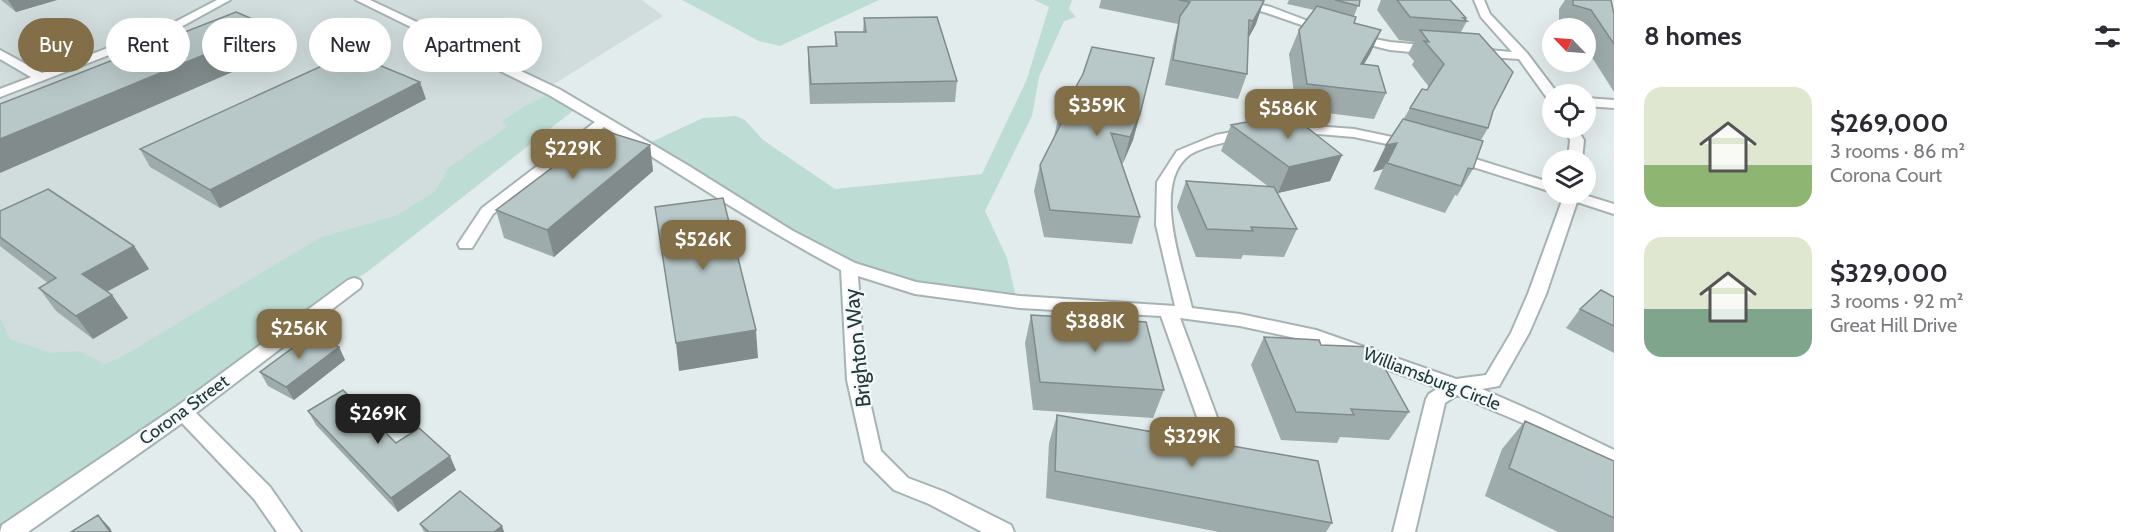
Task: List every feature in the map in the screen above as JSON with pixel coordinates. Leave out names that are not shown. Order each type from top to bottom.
[{"type":"street","points":[[0,93],[175,26],[225,0]]},
{"type":"street","name":"Williamsburg Circle","points":[[362,0],[554,92],[684,169],[787,235],[849,267],[927,290],[1020,302],[1177,312],[1240,320],[1316,336],[1455,386],[1532,419],[1614,460]]},
{"type":"street","points":[[1225,0],[1267,9],[1292,20],[1359,39],[1390,46],[1445,51]]},
{"type":"street","points":[[1479,0],[1485,15],[1523,56],[1544,84]]},
{"type":"street","points":[[1467,52],[1523,56]]},
{"type":"street","points":[[0,54],[40,78]]},
{"type":"street","points":[[1596,103],[1614,104]]},
{"type":"street","points":[[466,244],[487,211],[603,123]]},
{"type":"street","points":[[1211,428],[1177,312],[1164,225],[1164,182],[1182,154],[1221,138],[1272,129],[1354,133],[1428,149],[1542,186]]},
{"type":"street","points":[[1596,203],[1614,209]]},
{"type":"street","points":[[1410,530],[1436,399],[1455,386],[1492,381],[1520,333],[1537,294],[1568,204]]},
{"type":"street","name":"Brighton Way","points":[[849,267],[856,380],[872,455],[901,484],[937,498],[1003,532]]},
{"type":"street","name":"Corona Street","points":[[10,532],[183,412],[354,284]]},
{"type":"street","points":[[183,412],[262,494],[290,532]]},
{"type":"shaded area","points":[[0,0],[642,0],[663,16],[546,89],[552,92],[524,106],[502,121],[508,127],[449,167],[435,191],[397,215],[320,238],[126,354],[110,361],[13,422],[0,399]]},
{"type":"green space","points":[[682,0],[879,0],[780,46],[759,41]]},
{"type":"green space","points":[[1034,0],[1072,0],[1069,9],[1076,17],[1064,21],[1039,77],[1032,116],[985,211],[1007,258],[1016,297],[943,296],[837,259],[647,144],[703,118],[736,116],[745,120],[763,140],[835,189],[982,174],[1027,79],[1049,7]]},
{"type":"green space","points":[[552,92],[579,106],[371,269],[0,532],[0,318],[10,339],[51,353],[79,351],[104,364],[126,354],[319,238],[397,215],[435,191],[449,167],[507,127],[502,121],[524,106]]},
{"type":"building","points":[[1179,0],[1264,1],[1253,21],[1249,20],[1247,74],[1173,60],[1180,16],[1190,2]]},
{"type":"building","points":[[1335,0],[1360,0],[1359,6]]},
{"type":"building","points":[[1397,0],[1450,0],[1467,21],[1410,17]]},
{"type":"building","points":[[1573,0],[1611,0],[1614,14],[1614,44],[1591,10],[1573,5]]},
{"type":"building","points":[[1317,6],[1356,17],[1354,23],[1381,30],[1361,64],[1378,66],[1386,93],[1307,84],[1299,30]]},
{"type":"building","points":[[236,12],[250,18],[221,18]]},
{"type":"building","points":[[937,17],[957,81],[811,84],[808,47],[837,46],[835,32],[866,32],[864,18]]},
{"type":"building","points":[[202,25],[202,56],[190,60],[190,30]]},
{"type":"building","points":[[1420,30],[1479,34],[1513,72],[1493,111],[1488,128],[1410,108],[1422,89],[1427,90],[1444,64],[1424,41],[1429,42]]},
{"type":"building","points":[[1092,47],[1154,58],[1140,114],[1130,137],[1111,133],[1140,217],[1050,210],[1040,165],[1063,120],[1058,119],[1083,74]]},
{"type":"building","points":[[106,63],[106,72],[162,72],[0,139],[0,104],[82,72],[94,72],[94,67]]},
{"type":"building","points":[[391,70],[420,82],[210,190],[140,149],[309,72],[391,72]]},
{"type":"building","points":[[1290,114],[1342,155],[1289,167],[1231,125]]},
{"type":"building","points":[[1403,119],[1483,141],[1473,169],[1468,168],[1461,186],[1387,163],[1397,143],[1386,145]]},
{"type":"building","points":[[602,130],[650,145],[547,230],[496,210]]},
{"type":"building","points":[[1186,181],[1274,187],[1297,229],[1251,227],[1253,231],[1207,229]]},
{"type":"building","points":[[48,189],[134,246],[82,274],[112,295],[76,316],[39,288],[56,278],[0,237],[0,211]]},
{"type":"building","points":[[723,198],[756,330],[676,343],[655,207]]},
{"type":"building","points":[[1601,290],[1614,297],[1614,326],[1580,309]]},
{"type":"building","points":[[1031,315],[1146,322],[1164,390],[1040,382]]},
{"type":"building","points":[[313,333],[339,347],[286,387],[260,372]]},
{"type":"building","points":[[1264,337],[1319,340],[1321,345],[1373,347],[1409,412],[1351,409],[1354,415],[1296,412]]},
{"type":"building","points":[[343,390],[396,443],[419,428],[450,456],[391,498],[308,411]]},
{"type":"building","points":[[1057,415],[1318,461],[1332,523],[1055,471]]},
{"type":"building","points":[[1525,421],[1614,461],[1614,518],[1509,468]]},
{"type":"building","points":[[460,491],[502,526],[494,532],[429,532],[420,524]]},
{"type":"building","points":[[98,515],[110,532],[71,532]]}]
